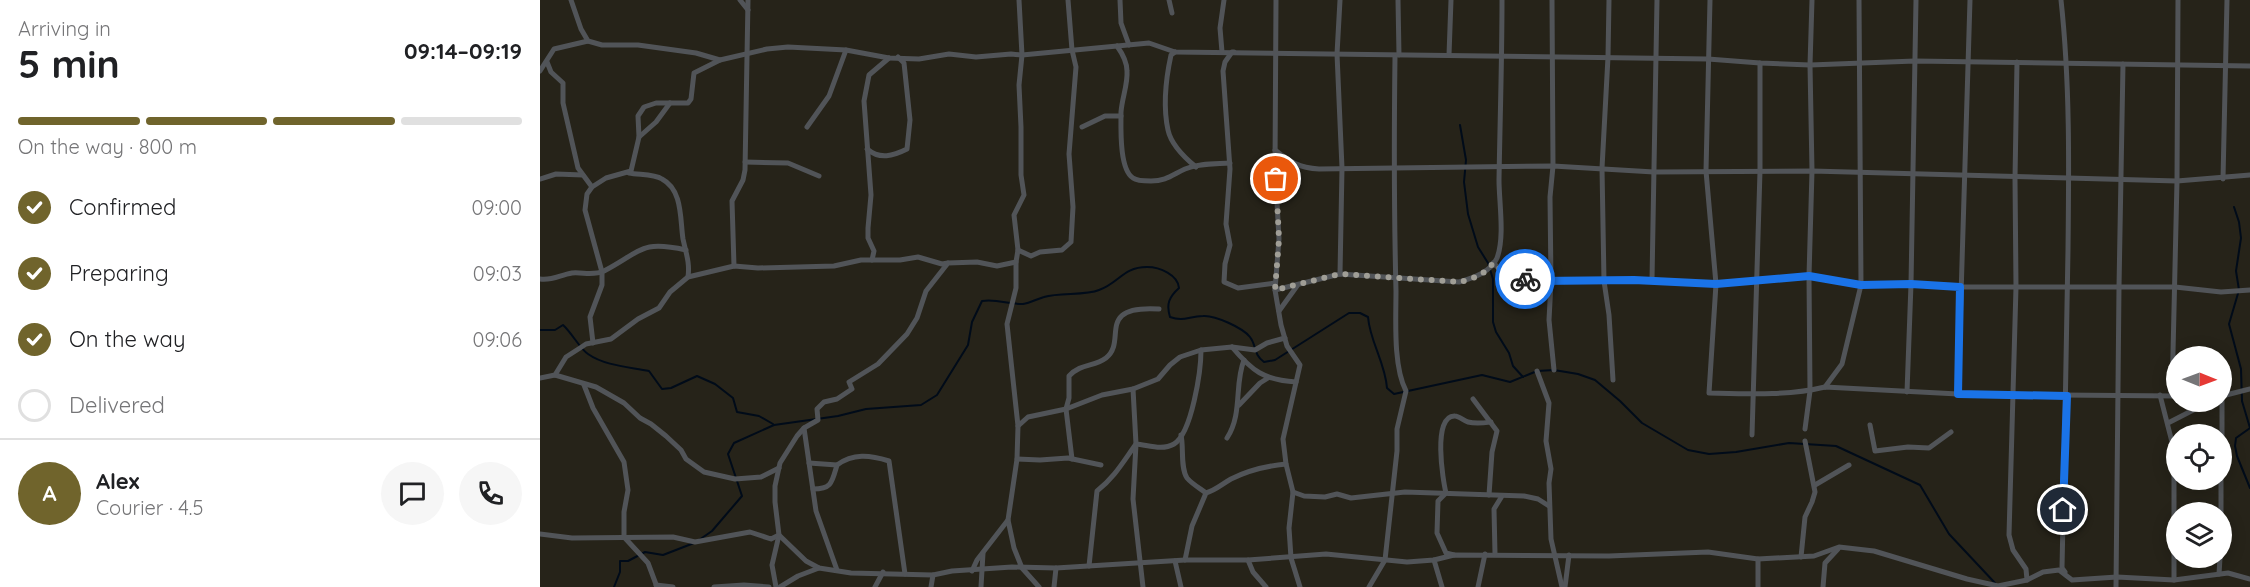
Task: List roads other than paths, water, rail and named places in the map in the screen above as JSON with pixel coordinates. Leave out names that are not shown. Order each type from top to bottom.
[{"type":"street","points":[[571,0],[581,29],[588,41]]},
{"type":"street","points":[[740,0],[748,10]]},
{"type":"street","points":[[734,266],[732,201],[744,176],[745,162],[747,0]]},
{"type":"street","points":[[1019,0],[1022,55],[1019,85],[1021,175],[1024,195],[1014,215],[1018,250],[1016,288],[1007,324],[1018,426],[1017,459],[1008,520],[1014,548],[1022,568],[1039,587]]},
{"type":"street","points":[[1018,250],[1031,256],[1040,252],[1062,250],[1071,242],[1073,207],[1069,154],[1076,67],[1072,50],[1068,0]]},
{"type":"street","points":[[1120,0],[1121,23],[1129,45]]},
{"type":"street","points":[[1169,0],[1172,12]]},
{"type":"street","points":[[1222,52],[1220,28],[1224,0]]},
{"type":"street","points":[[1276,0],[1275,150],[1279,239],[1275,287],[1287,346],[1300,365],[1283,439],[1293,492],[1290,528],[1291,558],[1300,587]]},
{"type":"street","points":[[1340,0],[1337,54],[1342,168],[1340,274]]},
{"type":"street","points":[[1369,587],[1385,560],[1397,450],[1397,429],[1406,391],[1399,376],[1395,278],[1394,167],[1398,0]]},
{"type":"street","points":[[1449,55],[1451,0]]},
{"type":"street","points":[[1241,52],[1232,52],[1225,62],[1223,71],[1230,163],[1226,224],[1230,245],[1225,264],[1224,282],[1238,288],[1297,286],[1340,274],[1460,282],[1472,279],[1490,268],[1497,258],[1501,228],[1502,0]]},
{"type":"street","points":[[1552,0],[1553,166],[1550,197],[1549,320],[1554,370]]},
{"type":"street","points":[[1609,0],[1602,168],[1604,281],[1609,315],[1613,380]]},
{"type":"street","points":[[1652,280],[1657,0]]},
{"type":"street","points":[[1710,0],[1706,171],[1716,284],[1709,393],[1754,394],[1810,391],[1825,387],[1958,394],[2166,396]]},
{"type":"street","points":[[1805,429],[1810,391],[1812,0]]},
{"type":"street","points":[[1825,387],[1842,364],[1861,285],[1859,0]]},
{"type":"street","points":[[1907,392],[1916,0]]},
{"type":"street","points":[[1958,394],[1970,0]]},
{"type":"street","points":[[2061,0],[2067,63],[2069,178],[2067,396],[2062,568],[2072,580]]},
{"type":"street","points":[[2174,346],[2178,0]]},
{"type":"street","points":[[2223,179],[2228,0]]},
{"type":"street","points":[[540,71],[554,49],[588,41],[602,45],[638,45],[696,53],[720,60]]},
{"type":"street","points":[[629,173],[639,137],[639,112],[648,105],[690,102],[693,73],[720,60],[767,49],[788,47],[846,50],[889,58],[919,59],[950,54],[976,57],[1022,55],[1149,43],[1175,52],[1708,59],[1810,65],[2017,62],[2250,66]]},
{"type":"street","points":[[1117,46],[1122,52],[1128,72],[1122,116],[1124,163],[1127,173],[1137,180],[1160,180],[1173,177],[1185,169],[1230,163]]},
{"type":"street","points":[[807,127],[829,96],[846,50]]},
{"type":"street","points":[[1175,52],[1171,55],[1167,71],[1168,132],[1178,148],[1196,167]]},
{"type":"street","points":[[867,149],[874,155],[886,157],[907,149],[909,113],[904,63],[898,57]]},
{"type":"street","points":[[872,260],[874,250],[868,238],[871,195],[864,100],[869,75],[889,58]]},
{"type":"street","points":[[547,62],[551,72],[563,84],[563,104],[578,168],[592,187]]},
{"type":"street","points":[[2017,62],[2016,287],[2009,535],[2013,550],[2026,569],[2027,580]]},
{"type":"street","points":[[1752,435],[1758,280],[1760,63]]},
{"type":"street","points":[[2116,587],[2118,287],[2123,64]]},
{"type":"street","points":[[639,137],[656,122],[670,103]]},
{"type":"street","points":[[1082,127],[1105,116],[1122,116]]},
{"type":"street","points":[[1275,150],[1291,163],[1304,168],[1553,166],[1654,172],[1812,171],[2177,181],[2250,175]]},
{"type":"street","points":[[745,162],[788,163],[819,176]]},
{"type":"street","points":[[593,343],[590,317],[602,285],[602,272],[585,210],[587,194],[592,187],[606,178],[629,173],[662,178],[672,188],[678,202],[690,266],[688,277]]},
{"type":"street","points":[[540,179],[556,174],[583,175]]},
{"type":"street","points":[[540,279],[555,279],[573,273],[602,272],[644,247],[669,246],[686,250]]},
{"type":"street","points":[[555,375],[566,357],[586,344],[611,339],[638,319],[659,308],[670,292],[688,277],[699,274],[734,266],[758,268],[834,266],[872,260],[900,260],[918,257],[942,264],[977,262],[997,266],[1016,262]]},
{"type":"street","points":[[819,568],[778,587],[772,565],[779,535],[775,486],[779,468],[789,448],[804,428],[818,420],[817,409],[824,402],[837,399],[852,389],[849,382],[878,364],[908,334],[926,291],[948,263]]},
{"type":"street","points":[[1493,263],[1509,277],[1551,282],[1652,280],[1716,284],[1809,276],[1861,285],[2175,287],[2222,292],[2250,290]]},
{"type":"street","points":[[690,266],[699,274]]},
{"type":"street","points":[[1279,312],[1297,286]]},
{"type":"street","points":[[1072,459],[1066,409],[1069,376],[1076,368],[1109,356],[1114,329],[1119,319],[1127,312],[1144,308],[1159,309]]},
{"type":"street","points":[[1018,426],[1028,417],[1066,409],[1102,395],[1133,389],[1158,379],[1180,357],[1201,350],[1232,347],[1256,350],[1267,343],[1285,338]]},
{"type":"street","points":[[1232,347],[1244,360],[1268,378],[1296,382]]},
{"type":"street","points":[[1136,444],[1156,448],[1174,444],[1181,435],[1197,390],[1201,369],[1201,350]]},
{"type":"street","points":[[1227,438],[1232,431],[1238,406],[1241,368],[1244,360]]},
{"type":"street","points":[[1537,371],[1550,409],[1546,441],[1551,469],[1549,475],[1551,539],[1564,587]]},
{"type":"street","points":[[540,378],[555,375],[584,386],[596,387],[624,403],[640,418],[666,435],[681,450],[686,459],[696,467],[722,478],[750,479],[764,476],[779,468]]},
{"type":"street","points":[[1238,406],[1260,383],[1268,378]]},
{"type":"street","points":[[584,386],[598,418],[624,462],[628,490],[624,512],[624,537],[648,563],[657,586],[673,587]]},
{"type":"street","points":[[1133,389],[1136,444],[1133,500],[1143,587]]},
{"type":"street","points":[[2232,393],[2250,389]]},
{"type":"street","points":[[2160,396],[2174,450],[2174,580]]},
{"type":"street","points":[[1473,399],[1496,428],[1489,495]]},
{"type":"street","points":[[2168,423],[2189,412]]},
{"type":"street","points":[[1446,494],[1440,446],[1443,424],[1448,418],[1456,416],[1475,424],[1491,422]]},
{"type":"street","points":[[1870,425],[1875,451],[1908,447],[1929,448],[1951,432]]},
{"type":"street","points":[[804,428],[816,511],[837,570]]},
{"type":"street","points":[[1181,435],[1187,477],[1206,493]]},
{"type":"street","points":[[1801,557],[1805,517],[1814,497],[1815,486],[1811,478],[1805,441]]},
{"type":"street","points":[[1089,566],[1097,491],[1109,482],[1126,462],[1136,444]]},
{"type":"street","points":[[809,463],[837,465],[852,457],[876,457],[889,461],[905,574]]},
{"type":"street","points":[[1017,459],[1072,459],[1101,465]]},
{"type":"street","points":[[1206,493],[1216,490],[1228,480],[1259,467],[1286,464]]},
{"type":"street","points":[[813,489],[824,489],[832,483],[837,465]]},
{"type":"street","points":[[1815,486],[1849,465]]},
{"type":"street","points":[[1293,492],[1304,496],[1325,497],[1337,494],[1351,498],[1392,492],[1533,497],[1549,506]]},
{"type":"street","points":[[1185,560],[1192,526],[1206,493]]},
{"type":"street","points":[[1446,494],[1438,501],[1437,533],[1446,553],[1454,555]]},
{"type":"street","points":[[1496,554],[1494,508],[1502,496]]},
{"type":"street","points":[[972,571],[983,552],[1008,520]]},
{"type":"street","points":[[540,534],[572,538],[673,537],[695,542],[750,532],[771,539],[779,535]]},
{"type":"street","points":[[779,535],[806,561],[819,568],[851,573],[933,575],[952,571],[1012,567],[1056,568],[1185,560],[1291,558],[1326,554],[1407,562],[1434,560],[1454,555],[1609,556],[1707,552],[1758,559],[1814,556],[1839,548],[1874,552],[1998,586],[2027,580],[2043,572],[2059,570],[2072,580],[2117,578],[2174,580],[2228,573],[2250,579]]},
{"type":"street","points":[[1822,587],[1825,563],[1839,548]]},
{"type":"street","points":[[981,587],[983,552]]},
{"type":"street","points":[[1478,587],[1485,554]]},
{"type":"street","points":[[1564,587],[1569,555]]},
{"type":"street","points":[[1758,559],[1758,587]]},
{"type":"street","points":[[1248,560],[1253,572],[1266,587]]},
{"type":"street","points":[[1434,560],[1442,587]]},
{"type":"street","points":[[1175,561],[1181,587]]},
{"type":"street","points":[[1054,587],[1056,568]]},
{"type":"street","points":[[2219,568],[2219,574]]},
{"type":"street","points":[[875,587],[883,573]]},
{"type":"street","points":[[931,587],[933,575]]},
{"type":"street","points":[[714,587],[744,585],[769,587]]},
{"type":"waterway","points":[[1460,125],[1466,160],[1464,182],[1468,214],[1478,247],[1488,263],[1493,279],[1493,322],[1513,366],[1523,377]]},
{"type":"waterway","points":[[2234,207],[2241,238],[2236,271],[2239,290],[2229,324],[2241,369],[2242,401],[2250,428],[2236,438],[2235,446],[2250,488]]},
{"type":"waterway","points":[[699,540],[712,531],[742,496],[728,454],[734,443],[774,425],[838,416],[866,409],[921,405],[937,395],[968,345],[972,322],[982,301],[1023,304],[1044,297],[1093,292],[1106,287],[1127,272],[1147,267],[1168,273],[1178,283],[1179,288],[1169,301],[1170,317],[1183,319],[1208,316],[1228,323],[1250,337],[1258,356],[1264,362],[1275,360],[1349,313],[1360,313],[1368,317],[1387,388],[1394,394],[1482,375],[1510,382],[1537,371],[1554,370],[1578,374],[1595,380],[1642,423],[1688,450],[1709,454],[1789,443],[1836,446],[1920,485],[1949,534],[1995,583]]},
{"type":"waterway","points":[[540,330],[555,330],[563,325],[588,354],[610,364],[649,371],[662,389],[671,388],[697,376],[715,384],[733,398],[737,412],[759,416],[773,424]]},
{"type":"waterway","points":[[614,587],[620,572],[620,561],[628,561],[645,552],[663,555],[694,543]]}]
